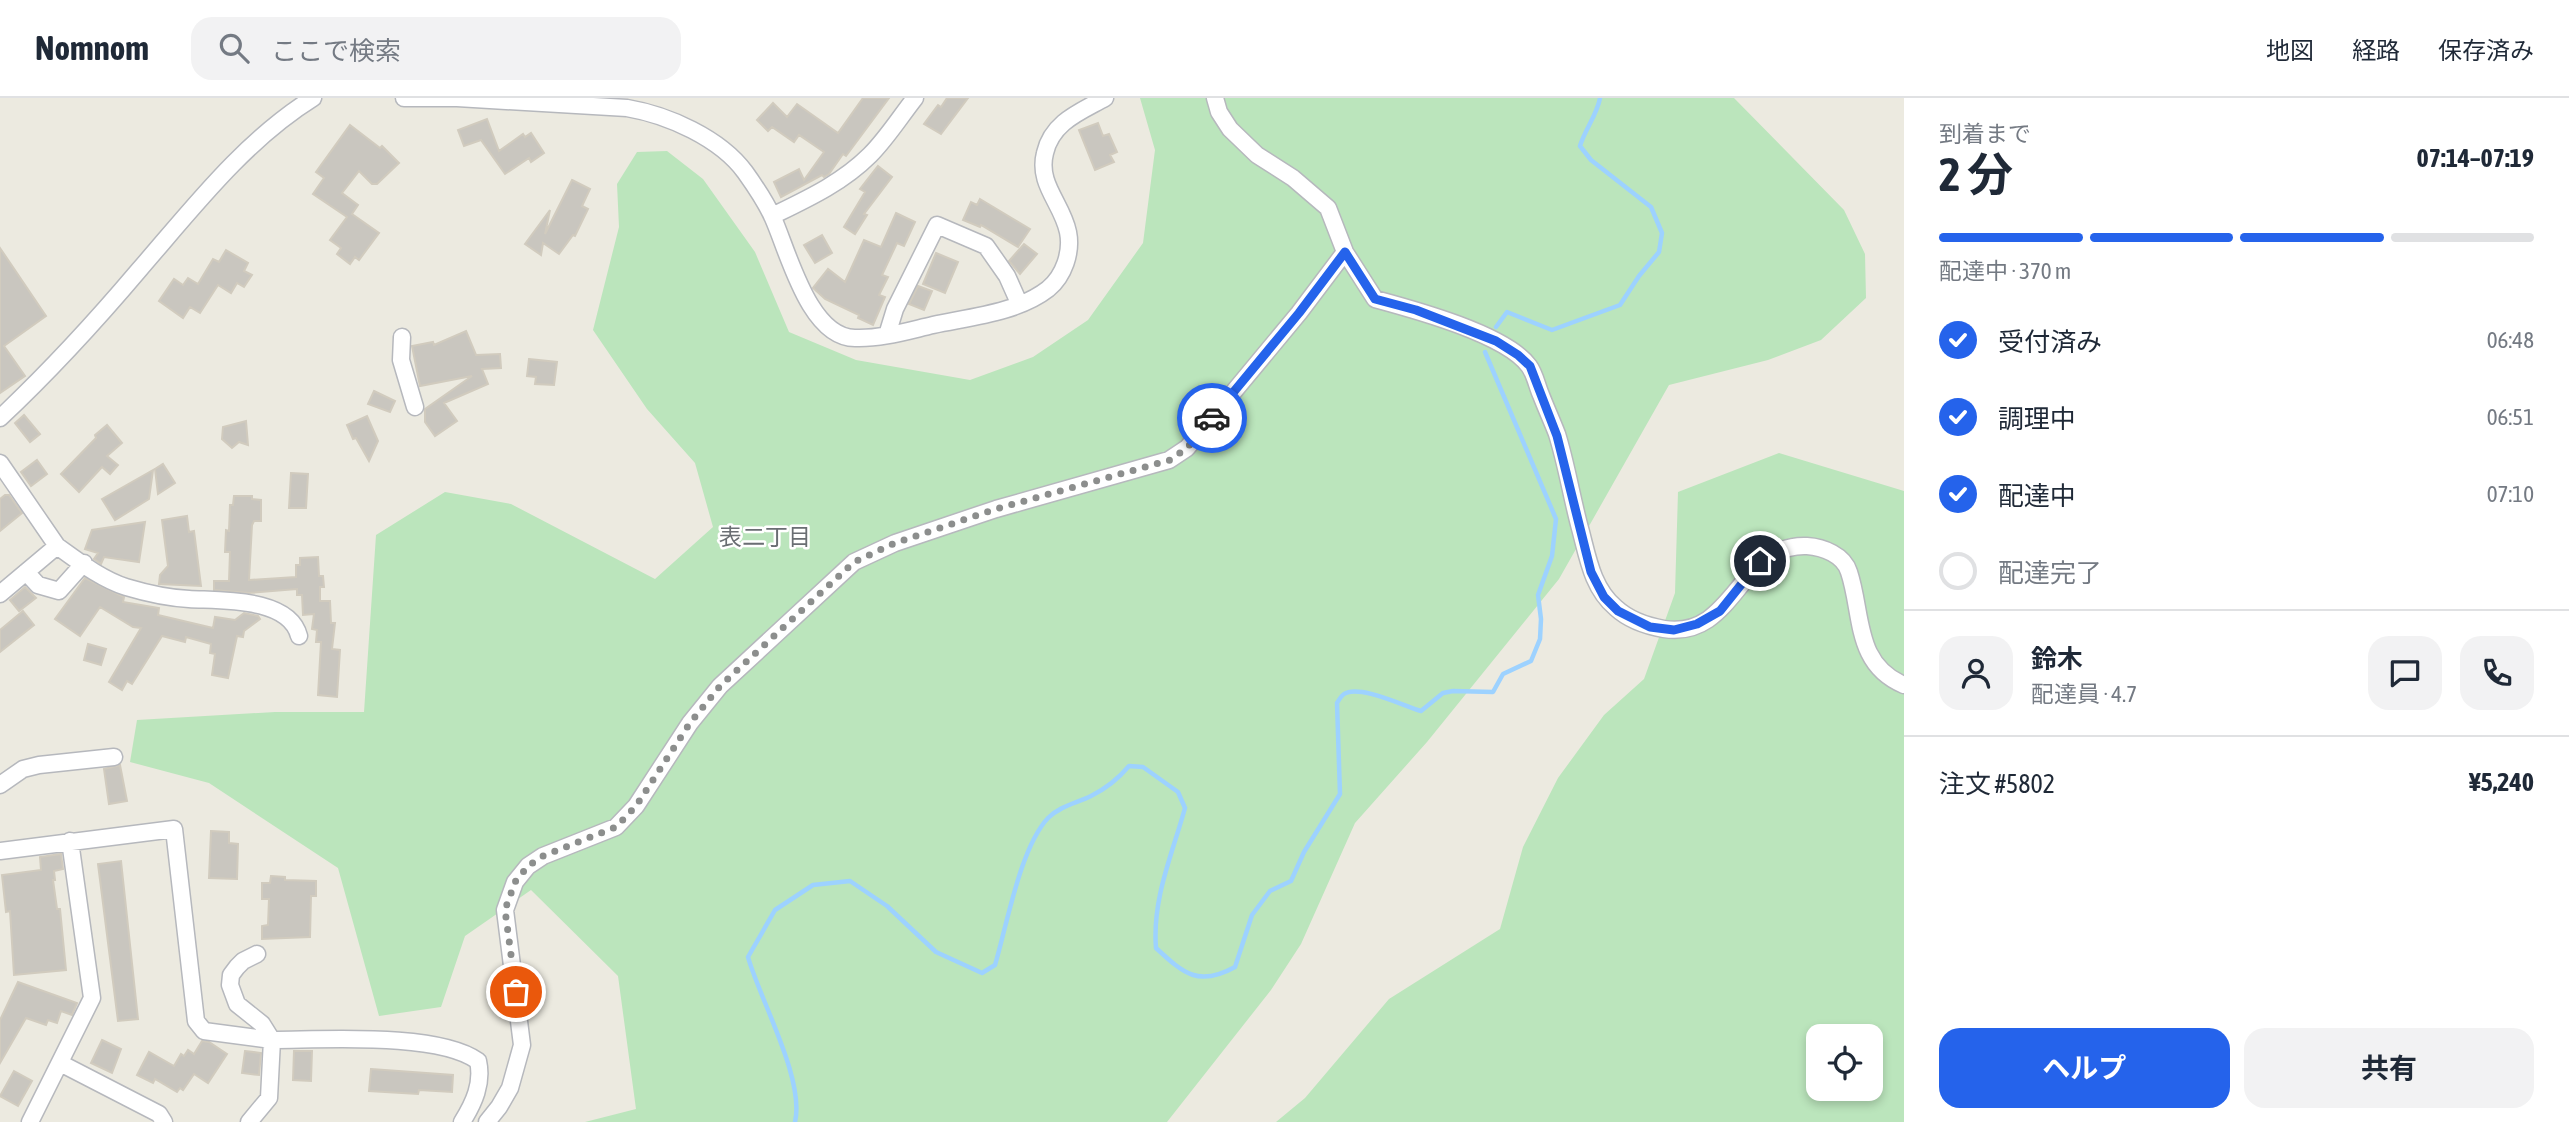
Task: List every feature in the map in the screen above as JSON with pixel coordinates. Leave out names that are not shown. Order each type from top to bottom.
[{"type":"street","points":[[0,418],[48,373],[189,212],[258,139],[280,119],[313,98]]},
{"type":"street","points":[[404,98],[457,98],[627,108],[650,112],[699,134],[745,172],[772,216],[791,264],[816,315],[838,334],[850,339],[887,335],[1006,309],[1048,288],[1058,279],[1067,259],[1068,232],[1043,175],[1045,153],[1059,125],[1105,98]]},
{"type":"street","points":[[772,216],[852,171],[872,153],[915,98]]},
{"type":"street","points":[[1215,98],[1219,112],[1230,129],[1257,155],[1293,178],[1328,208],[1345,252],[1375,299],[1416,310],[1496,341],[1530,366],[1557,436],[1591,572],[1604,597],[1618,611],[1650,627],[1674,630],[1697,624],[1720,611],[1760,561],[1784,547],[1808,546],[1834,552],[1849,569],[1863,640],[1874,661],[1890,679],[1904,685]]},
{"type":"street","points":[[887,335],[895,309],[937,225],[986,246],[1007,276],[1019,303]]},
{"type":"street","points":[[487,1122],[510,1088],[522,1045],[505,910],[515,882],[528,866],[543,856],[616,827],[636,806],[690,723],[720,686],[854,562],[895,543],[996,509],[1170,460],[1187,448],[1299,313],[1345,252]]},
{"type":"street","points":[[402,337],[401,360],[415,407]]},
{"type":"street","points":[[0,463],[57,546],[114,582],[187,599],[250,601],[286,617],[294,623],[299,636]]},
{"type":"street","points":[[0,594],[57,546]]},
{"type":"street","points":[[26,572],[38,585],[59,590],[84,563]]},
{"type":"street","points":[[0,785],[23,769],[39,765],[114,757]]},
{"type":"street","points":[[0,851],[174,829],[195,1021],[204,1031],[272,1040],[421,1042],[467,1053],[478,1061],[481,1075],[478,1089],[462,1122]]},
{"type":"street","points":[[30,1122],[92,998],[70,841]]},
{"type":"street","points":[[249,1122],[269,1098],[272,1040],[262,1024],[237,1004],[230,985],[231,975],[237,967],[257,954]]},
{"type":"street","points":[[60,1063],[159,1114],[164,1122]]},
{"type":"green space","points":[[1140,98],[1734,98],[1844,210],[1865,254],[1866,298],[1821,340],[1768,360],[1669,385],[1559,579],[1427,742],[1355,823],[1301,944],[1271,990],[1167,1122],[585,1122],[636,1109],[618,976],[531,890],[465,936],[441,1007],[379,1016],[338,868],[209,783],[130,762],[137,720],[275,712],[364,712],[376,535],[445,492],[511,504],[655,579],[713,527],[695,463],[647,409],[593,330],[619,227],[617,184],[637,152],[667,151],[703,179],[755,252],[789,332],[856,360],[970,380],[1033,357],[1088,320],[1143,243],[1155,150]]},
{"type":"green space","points":[[1779,453],[1904,491],[1904,1122],[1276,1122],[1305,1098],[1389,999],[1500,929],[1523,847],[1558,778],[1604,715],[1644,679],[1675,593],[1678,492]]},
{"type":"building","points":[[863,98],[889,98],[846,156],[843,154],[829,174],[824,177],[822,175],[781,197],[774,182],[799,169],[804,180],[824,152],[799,135],[794,142],[772,127],[768,131],[757,120],[773,103],[787,117],[797,104],[838,133]]},
{"type":"building","points":[[947,98],[968,98],[941,134],[924,124],[938,105],[941,107]]},
{"type":"building","points":[[487,119],[499,151],[523,134],[525,137],[531,133],[544,153],[531,162],[529,158],[505,174],[481,140],[464,146],[458,130]]},
{"type":"building","points":[[1098,123],[1103,136],[1109,134],[1117,152],[1110,155],[1114,162],[1095,170],[1079,130]]},
{"type":"building","points":[[350,125],[380,148],[382,146],[399,163],[377,184],[372,184],[359,171],[342,193],[358,205],[352,214],[379,233],[359,260],[355,257],[350,264],[337,254],[341,248],[330,240],[347,217],[313,194],[324,178],[316,172]]},
{"type":"building","points":[[878,166],[892,177],[864,214],[867,215],[855,234],[844,227],[865,192],[860,189]]},
{"type":"building","points":[[572,180],[590,189],[582,206],[588,209],[575,236],[573,235],[559,254],[543,243],[541,255],[525,244],[550,210],[545,234]]},
{"type":"building","points":[[980,199],[1030,229],[1018,247],[981,225],[980,227],[963,220],[971,202],[977,205]]},
{"type":"building","points":[[896,213],[915,222],[904,246],[897,243],[882,275],[888,277],[879,295],[885,297],[873,325],[858,318],[859,315],[825,299],[813,288],[828,269],[845,282],[864,240],[881,247]]},
{"type":"building","points":[[822,235],[832,253],[815,263],[804,245]]},
{"type":"building","points":[[1024,244],[1037,254],[1020,274],[1009,261]]},
{"type":"building","points":[[0,248],[46,316],[4,346],[25,376],[0,393]]},
{"type":"building","points":[[226,250],[248,263],[244,271],[252,275],[244,287],[237,283],[231,293],[218,285],[200,313],[190,307],[183,318],[159,301],[174,279],[183,285],[188,278],[198,284],[213,259],[219,262]]},
{"type":"building","points":[[936,253],[958,262],[945,293],[923,284]]},
{"type":"building","points":[[918,286],[932,291],[924,310],[909,304]]},
{"type":"building","points":[[466,331],[476,355],[500,354],[501,368],[482,369],[488,384],[444,403],[457,421],[435,436],[425,422],[425,409],[472,376],[420,386],[412,346],[433,342],[434,345]]},
{"type":"building","points":[[529,359],[557,362],[554,385],[535,384],[536,377],[527,376]]},
{"type":"building","points":[[374,391],[395,401],[390,412],[368,404]]},
{"type":"building","points":[[24,415],[40,434],[30,442],[15,423]]},
{"type":"building","points":[[367,416],[378,441],[369,461],[356,438],[353,439],[347,425]]},
{"type":"building","points":[[246,421],[248,445],[239,442],[232,448],[222,439],[223,427]]},
{"type":"building","points":[[107,425],[122,443],[107,456],[118,465],[110,474],[102,467],[79,492],[61,474]]},
{"type":"building","points":[[37,460],[47,474],[31,486],[21,472]]},
{"type":"building","points":[[163,464],[175,483],[158,494],[155,469]]},
{"type":"building","points":[[153,470],[149,499],[115,520],[102,499]]},
{"type":"building","points":[[291,473],[308,474],[306,508],[289,508]]},
{"type":"building","points":[[9,495],[22,513],[0,531],[0,499]]},
{"type":"building","points":[[234,496],[252,496],[252,499],[261,500],[261,521],[254,521],[252,525],[249,580],[296,577],[296,565],[300,565],[300,558],[318,557],[319,576],[323,576],[324,587],[320,587],[320,601],[330,601],[331,623],[335,623],[332,649],[340,650],[337,697],[318,695],[321,642],[316,642],[317,630],[312,629],[314,614],[303,615],[302,595],[297,595],[297,589],[249,593],[214,590],[214,581],[229,581],[230,552],[225,552],[226,530],[229,531],[230,505],[233,505]]},
{"type":"building","points":[[187,516],[189,532],[194,531],[201,586],[159,584],[160,575],[168,566],[162,520]]},
{"type":"building","points":[[145,522],[139,562],[104,557],[101,564],[94,559],[98,553],[85,549],[92,530]]},
{"type":"building","points":[[85,578],[124,597],[123,602],[159,608],[158,615],[213,628],[215,617],[235,620],[244,613],[258,616],[260,619],[244,631],[243,637],[237,636],[228,678],[212,675],[215,654],[210,653],[211,644],[186,637],[185,642],[162,636],[132,684],[127,681],[122,690],[109,682],[141,628],[133,627],[100,607],[80,636],[55,619]]},
{"type":"building","points":[[25,587],[36,598],[19,611],[10,600]]},
{"type":"building","points":[[23,611],[34,625],[0,652],[0,630]]},
{"type":"building","points":[[88,644],[106,649],[101,665],[84,660]]},
{"type":"building","points":[[120,765],[127,801],[109,804],[104,769]]},
{"type":"building","points":[[211,831],[229,832],[229,843],[238,844],[237,879],[209,878]]},
{"type":"building","points":[[61,854],[63,869],[54,871],[53,880],[57,909],[60,909],[66,970],[14,975],[10,911],[6,912],[2,875],[41,870],[40,857]]},
{"type":"building","points":[[121,861],[138,1019],[118,1021],[98,864]]},
{"type":"building","points":[[271,876],[285,877],[285,880],[316,881],[316,896],[311,896],[310,937],[262,939],[262,926],[268,925],[269,899],[262,899],[262,883],[270,883]]},
{"type":"building","points":[[18,982],[77,1003],[72,1015],[61,1011],[57,1023],[48,1020],[46,1025],[26,1018],[0,1063],[0,1020]]},
{"type":"building","points":[[102,1040],[121,1049],[112,1073],[91,1063]]},
{"type":"building","points":[[202,1041],[209,1042],[227,1054],[208,1083],[194,1074],[183,1090],[180,1088],[177,1092],[155,1079],[153,1083],[137,1075],[149,1052],[174,1066],[181,1054],[184,1056],[188,1050],[194,1054]]},
{"type":"building","points":[[245,1051],[261,1053],[259,1075],[242,1073]]},
{"type":"building","points":[[294,1051],[312,1051],[311,1081],[293,1080]]},
{"type":"building","points":[[371,1069],[453,1075],[452,1092],[419,1090],[418,1094],[369,1091]]},
{"type":"building","points":[[14,1071],[32,1081],[18,1106],[0,1096]]},
{"type":"waterway","points":[[1496,327],[1507,312],[1552,330],[1620,305],[1659,252],[1662,233],[1651,207],[1591,160],[1580,146],[1600,98]]},
{"type":"waterway","points":[[795,1122],[794,1084],[788,1062],[748,957],[775,910],[813,885],[850,881],[887,906],[936,952],[982,973],[995,965],[1022,867],[1038,831],[1048,818],[1101,790],[1129,766],[1143,767],[1178,792],[1185,808],[1160,895],[1156,948],[1175,965],[1192,975],[1202,977],[1222,973],[1235,967],[1252,915],[1270,891],[1291,881],[1304,852],[1340,794],[1337,703],[1342,696],[1360,692],[1421,711],[1443,693],[1493,692],[1503,674],[1531,661],[1540,639],[1538,595],[1552,556],[1556,519],[1485,352]]},
{"type":"way so far","points":[[516,992],[505,910],[515,882],[528,866],[543,856],[616,827],[636,806],[690,723],[720,686],[854,562],[895,543],[996,509],[1170,460],[1187,448],[1212,418]]},
{"type":"district","name":"表二丁目","points":[[765,537]]},
{"type":"route","points":[[1212,418],[1299,313],[1345,252],[1375,299],[1416,310],[1496,341],[1530,366],[1557,436],[1591,572],[1604,597],[1618,611],[1650,627],[1674,630],[1697,624],[1720,611],[1760,561]]}]
